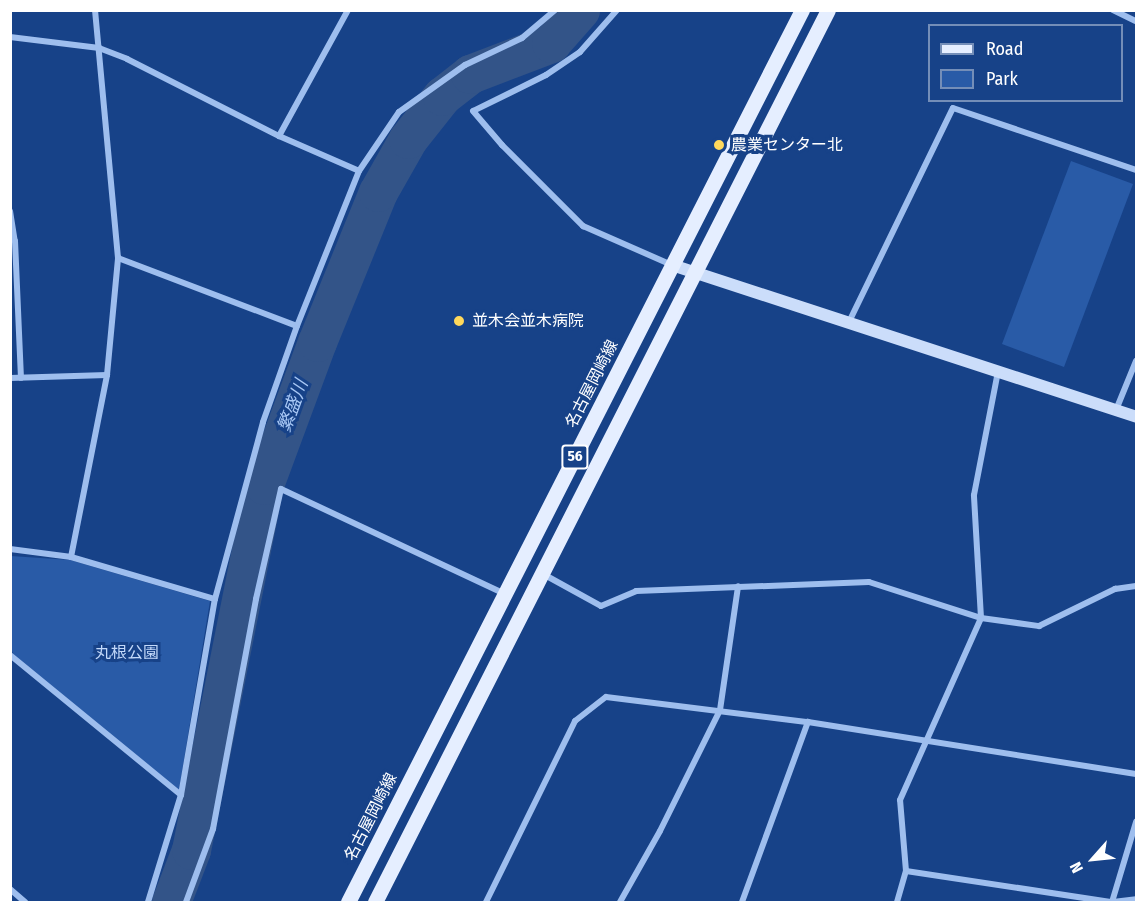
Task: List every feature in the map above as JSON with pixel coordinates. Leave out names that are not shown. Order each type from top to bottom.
[{"type":"main road","name":"名古屋岡崎線","points":[[348,903],[802,10]]},
{"type":"main road","name":"56","points":[[375,903],[828,10]]},
{"type":"street","points":[[71,557],[107,375],[118,258],[95,10]]},
{"type":"street","points":[[279,136],[348,10]]},
{"type":"street","points":[[148,903],[181,795],[215,599],[262,422],[297,326],[359,171],[399,112],[465,65],[522,38],[555,10]]},
{"type":"street","points":[[617,10],[580,52],[546,75],[473,111],[502,145],[583,226],[693,274],[1137,417]]},
{"type":"street","points":[[1113,10],[1137,21]]},
{"type":"street","points":[[10,37],[99,48],[127,59],[279,136],[359,171]]},
{"type":"street","points":[[848,324],[953,108],[1137,171]]},
{"type":"street","points":[[10,211],[15,241],[21,378]]},
{"type":"street","points":[[118,258],[297,326]]},
{"type":"street","points":[[1116,411],[1137,361]]},
{"type":"street","points":[[897,903],[906,871],[900,800],[981,618],[974,495],[998,372]]},
{"type":"street","points":[[10,378],[107,375]]},
{"type":"street","points":[[186,903],[213,829],[256,599],[281,489],[506,595]]},
{"type":"street","points":[[10,549],[71,557],[215,599]]},
{"type":"street","points":[[543,574],[601,606],[636,591],[869,582],[981,618],[1039,626],[1115,589],[1137,586]]},
{"type":"street","points":[[620,903],[660,831],[720,710],[738,586]]},
{"type":"street","points":[[10,655],[181,795]]},
{"type":"street","points":[[486,903],[575,721],[606,697],[808,722],[926,743],[1137,774]]},
{"type":"street","points":[[741,903],[808,722]]},
{"type":"street","points":[[1112,903],[1137,822]]},
{"type":"street","points":[[906,871],[1112,903],[1137,899]]},
{"type":"street","points":[[10,890],[25,903]]},
{"type":"green space","points":[[1071,161],[1133,184],[1064,367],[1002,344]]},
{"type":"green space","name":"丸根公園","points":[[11,556],[70,560],[210,601],[179,790],[14,657],[11,648]]},
{"type":"waterway","name":"繁盛川","points":[[171,902],[191,850],[264,485],[317,342],[378,192],[408,139],[442,96],[470,74],[551,43],[580,10]]},
{"type":"place","name":"農業センター北","points":[[719,145]]},
{"type":"place","name":"並木会並木病院","points":[[459,321]]}]
